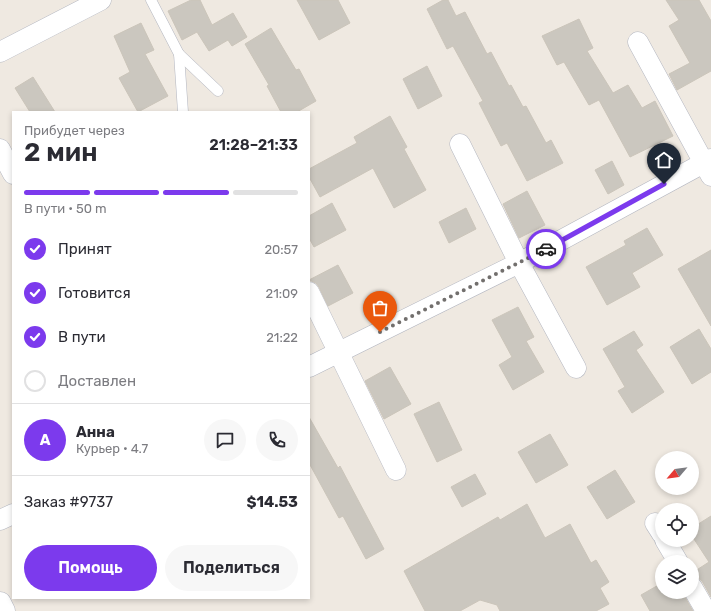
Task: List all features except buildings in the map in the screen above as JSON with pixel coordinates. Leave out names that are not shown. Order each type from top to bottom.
[{"type":"main road","points":[[0,603],[4,611]]},
{"type":"street","points":[[0,52],[101,0]]},
{"type":"street","points":[[310,367],[519,263],[709,166],[638,42]]},
{"type":"street","points":[[460,144],[519,263],[576,368]]},
{"type":"street","points":[[0,148],[12,172]]},
{"type":"street","points":[[310,294],[396,470]]},
{"type":"street","points":[[0,520],[12,514]]},
{"type":"street","points":[[699,599],[706,611]]},
{"type":"lane","points":[[151,0],[179,54],[218,91]]},
{"type":"lane","points":[[179,54],[183,111]]},
{"type":"way so far","points":[[380,332],[546,249]]},
{"type":"route","points":[[546,249],[664,184]]}]
